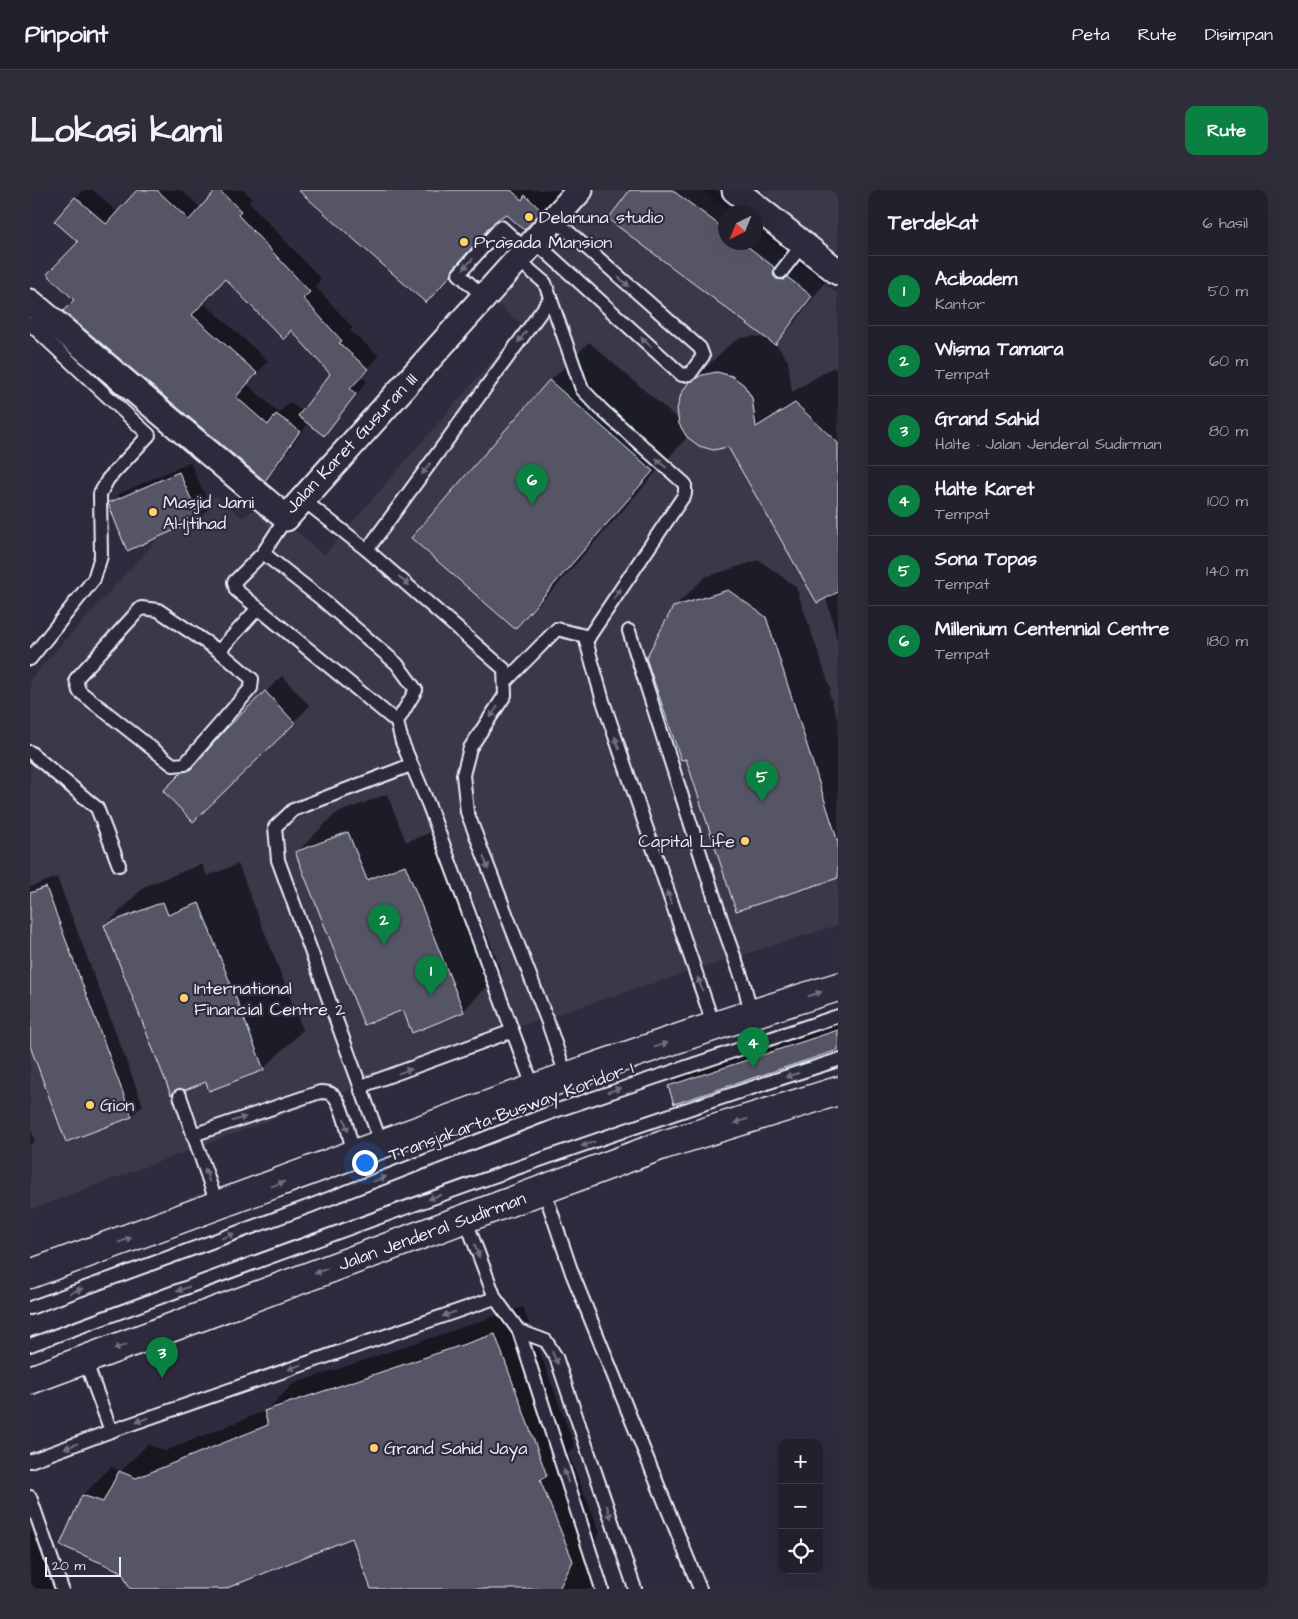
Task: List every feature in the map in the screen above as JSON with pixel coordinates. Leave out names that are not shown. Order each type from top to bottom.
[{"type":"main road","points":[[30,1274],[534,1089],[752,1013],[838,986]]},
{"type":"main road","name":"Jalan Jenderal Sudirman","points":[[30,1380],[663,1145],[838,1091]]},
{"type":"street","name":"Jalan Karet Gusuran III","points":[[30,302],[286,518],[580,190]]},
{"type":"street","points":[[735,190],[838,272]]},
{"type":"lane","points":[[484,297],[459,274],[501,227],[526,250],[682,375],[690,374],[703,356],[700,348],[554,219]]},
{"type":"lane","points":[[781,272],[802,245]]},
{"type":"lane","points":[[526,250],[546,283],[582,389],[685,484],[685,494],[586,641],[603,701],[714,1026]]},
{"type":"lane","points":[[367,550],[551,298]]},
{"type":"lane","points":[[30,324],[149,435],[108,479],[100,494],[101,556],[94,579],[30,659]]},
{"type":"lane","points":[[302,499],[367,550],[504,669],[505,695],[470,748],[463,775],[467,812],[547,1020],[567,1078]]},
{"type":"lane","points":[[286,518],[263,553],[234,582],[236,590],[397,722],[534,1089]]},
{"type":"lane","points":[[263,553],[319,596],[397,664],[416,690],[397,722]]},
{"type":"lane","points":[[141,608],[158,610],[220,651],[252,679],[251,688],[185,764],[173,765],[80,691],[76,679],[141,608]]},
{"type":"lane","points":[[220,651],[258,608]]},
{"type":"lane","points":[[505,682],[557,629],[589,636]]},
{"type":"lane","points":[[630,631],[752,1013]]},
{"type":"lane","points":[[30,752],[97,808],[119,865]]},
{"type":"lane","points":[[382,1146],[278,860],[275,827],[293,810],[412,765]]},
{"type":"lane","name":"Transjakarta Busway Koridor 1","points":[[30,1308],[310,1206],[555,1111],[838,1016]]},
{"type":"lane","points":[[362,1093],[364,1087],[377,1081],[507,1033],[513,1034]]},
{"type":"lane","points":[[30,1345],[386,1214],[757,1085],[838,1060]]},
{"type":"lane","points":[[193,1135],[320,1092],[328,1092],[335,1096],[354,1156]]},
{"type":"lane","points":[[180,1096],[218,1206]]},
{"type":"lane","points":[[544,1190],[572,1273],[700,1589]]},
{"type":"lane","points":[[465,1218],[495,1298],[519,1331],[602,1589]]},
{"type":"lane","points":[[30,1461],[111,1431],[495,1298]]},
{"type":"lane","points":[[519,1331],[546,1341],[556,1357],[635,1589]]},
{"type":"lane","points":[[84,1360],[111,1431]]},
{"type":"lane","points":[[30,1497],[62,1589]]},
{"type":"shaded area","points":[[573,190],[702,190],[722,205],[718,205],[718,250],[763,250],[763,236],[838,294],[838,925],[538,1020],[30,1210],[30,679],[181,513],[216,496],[242,517],[264,504],[324,555],[523,325],[489,297]]},
{"type":"shaded area","points":[[751,190],[838,190],[838,254]]},
{"type":"building","points":[[137,190],[157,190],[189,220],[216,190],[219,190],[241,211],[238,215],[310,292],[303,298],[342,341],[339,343],[368,369],[350,389],[356,394],[324,436],[298,416],[330,374],[291,330],[284,340],[225,279],[192,315],[257,373],[236,397],[268,425],[276,414],[300,431],[265,481],[63,311],[74,300],[47,274],[78,242],[54,221],[75,197],[106,224]]},
{"type":"building","points":[[298,190],[511,190],[522,200],[525,195],[542,211],[524,230],[506,214],[495,221],[426,303]]},
{"type":"building","points":[[630,190],[672,190],[718,224],[718,250],[752,250],[774,267],[773,275],[776,279],[784,280],[787,277],[812,296],[775,345],[608,219]]},
{"type":"building","points":[[717,372],[732,376],[744,385],[752,398],[756,427],[795,403],[838,443],[838,592],[817,603],[728,447],[713,450],[699,446],[687,437],[679,424],[677,409],[681,394],[689,382],[702,375]]},
{"type":"building","points":[[549,380],[653,471],[515,629],[411,538]]},
{"type":"building","name":"Masjid Jami Al-Ijtihad","points":[[179,472],[200,519],[127,551],[108,503]]},
{"type":"building","points":[[728,590],[766,617],[838,842],[838,878],[736,911],[686,759],[681,760],[646,658],[673,607]]},
{"type":"building","points":[[265,691],[295,723],[193,822],[163,791],[182,772],[191,769],[226,729]]},
{"type":"building","points":[[348,832],[367,880],[405,865],[464,1012],[412,1033],[403,1010],[364,1025],[295,852]]},
{"type":"building","points":[[46,887],[132,1117],[66,1142],[30,1046],[30,893]]},
{"type":"building","name":"International Financial Centre 2","points":[[163,902],[168,915],[199,903],[264,1070],[209,1091],[206,1082],[185,1090],[177,1089],[171,1095],[104,925]]},
{"type":"building","points":[[838,1030],[838,1050],[674,1104],[668,1086]]},
{"type":"building","name":"Grand Sahid Jaya","points":[[495,1334],[547,1476],[540,1480],[573,1561],[559,1589],[371,1589],[352,1538],[225,1589],[130,1589],[122,1572],[60,1545],[82,1495],[103,1502],[119,1471],[136,1478],[268,1425],[264,1411]]},
{"type":"place","name":"Delanuna studio","points":[[529,217]]},
{"type":"place","name":"Prasada Mansion","points":[[464,242]]},
{"type":"place","name":"Millenium Centennial Centre","points":[[532,505]]},
{"type":"place","name":"Masjid Jami Al-Ijtihad","points":[[153,512]]},
{"type":"place","name":"Sona Topas","points":[[762,802]]},
{"type":"place","name":"Capital Life","points":[[745,841]]},
{"type":"place","name":"Wisma Tamara","points":[[384,945]]},
{"type":"place","name":"Acibadem","points":[[431,996]]},
{"type":"place","name":"International Financial Centre 2","points":[[184,998]]},
{"type":"place","name":"Halte Karet","points":[[753,1068]]},
{"type":"place","name":"Gion","points":[[90,1105]]},
{"type":"place","name":"Grand Sahid","points":[[162,1378]]},
{"type":"place","name":"Grand Sahid Jaya","points":[[374,1448]]}]
